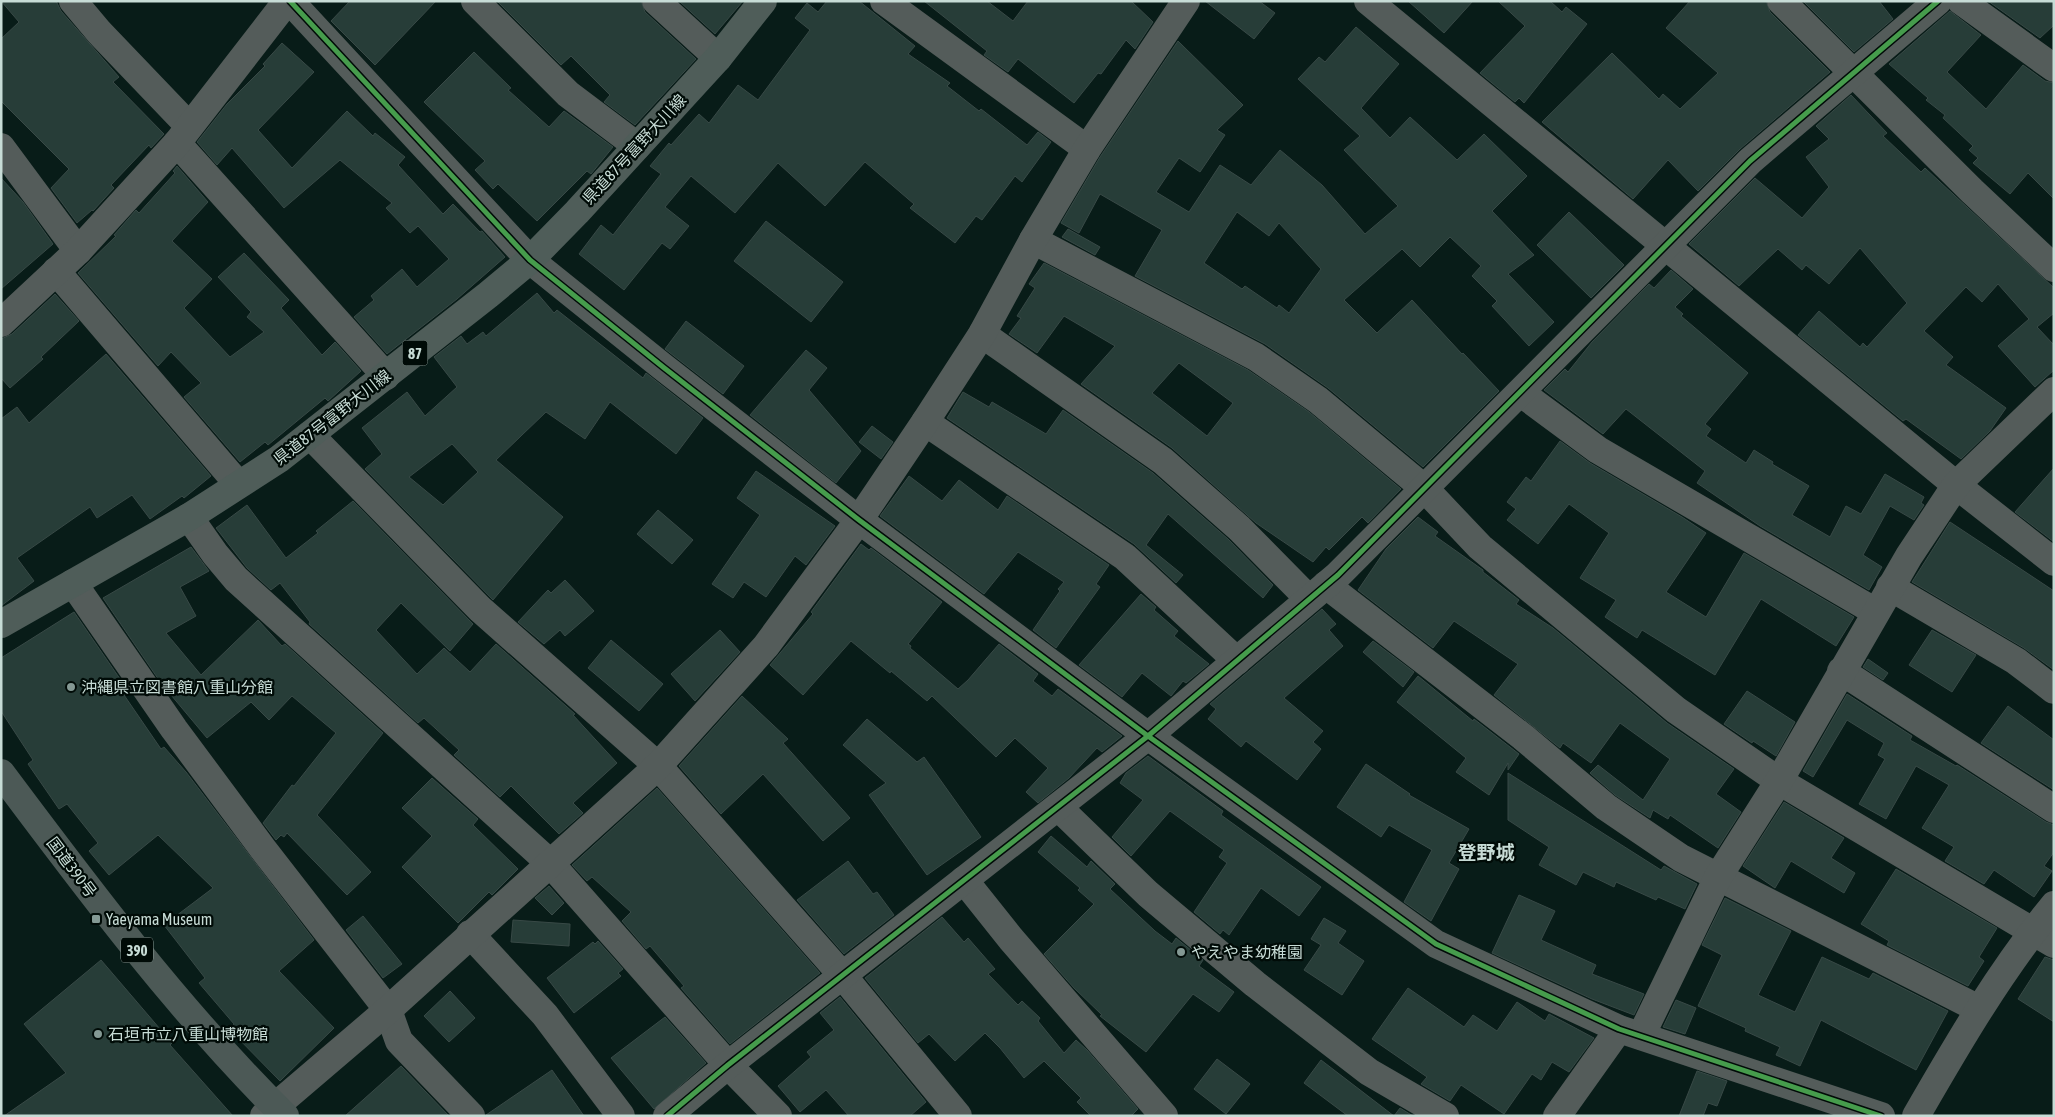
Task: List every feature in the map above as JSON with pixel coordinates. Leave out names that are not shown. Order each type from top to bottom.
[{"type":"highway","name":"国道390号","points":[[1,773],[101,906],[274,1112]]},
{"type":"main road","name":"県道87号富野大川線","points":[[1,624],[188,517],[279,459],[530,260],[718,58],[763,1]]},
{"type":"street","points":[[73,1],[386,376]]},
{"type":"street","points":[[1,324],[78,251],[183,135],[289,1],[530,260],[859,520],[1148,736],[1436,944],[1630,1032],[1881,1116]]},
{"type":"street","points":[[474,1],[568,94],[637,146]]},
{"type":"street","points":[[656,1],[718,58]]},
{"type":"street","points":[[884,1],[1087,149]]},
{"type":"street","points":[[1368,1],[1956,485],[2054,562]]},
{"type":"street","points":[[1781,1],[1972,191],[2054,268]]},
{"type":"street","points":[[668,1116],[728,1065],[1148,736],[1318,592],[1425,489],[1750,161],[1938,1]]},
{"type":"street","points":[[1961,1],[2054,68]]},
{"type":"street","points":[[274,1112],[658,766],[766,646],[859,520],[926,422],[982,334],[1033,240],[1087,149],[1181,3]]},
{"type":"street","points":[[1,147],[78,251]]},
{"type":"street","points":[[1033,240],[1256,357],[1318,400],[1425,489],[1480,547],[1676,710],[1779,781],[2043,937]]},
{"type":"street","points":[[56,271],[238,484]]},
{"type":"street","points":[[982,334],[1164,461],[1239,528],[1318,592],[1523,737],[1606,807],[1681,858],[1979,1009]]},
{"type":"street","points":[[1557,1116],[1630,1032],[1718,877],[1779,781],[1890,587],[1956,485],[2054,391]]},
{"type":"street","points":[[1521,393],[1598,450],[1876,612]]},
{"type":"street","points":[[926,422],[1125,557],[1237,661]]},
{"type":"street","points":[[310,435],[480,609],[658,766],[843,976],[958,1116]]},
{"type":"street","points":[[188,517],[236,579],[550,863],[728,1065],[778,1116]]},
{"type":"street","points":[[73,583],[174,729],[388,1010],[399,1041],[472,1116]]},
{"type":"street","points":[[1890,587],[2016,661],[2054,690]]},
{"type":"street","points":[[1841,670],[2054,809]]},
{"type":"street","points":[[1058,807],[1148,894],[1255,984],[1369,1072],[1445,1116]]},
{"type":"street","points":[[964,880],[1012,939],[1164,1116]]},
{"type":"street","points":[[1916,1116],[1979,1009],[2043,937],[2054,905]]},
{"type":"street","points":[[470,934],[545,1016],[621,1116]]},
{"type":"building","points":[[1,1],[56,1],[61,11],[119,77],[113,82],[164,134],[151,148],[149,145],[111,185],[114,188],[93,211],[77,223],[51,188],[69,169],[1,101],[1,39],[19,22]]},
{"type":"building","points":[[350,1],[436,1],[375,65],[331,21]]},
{"type":"building","points":[[497,1],[641,1],[645,12],[696,59],[635,125],[604,102],[610,95],[571,56],[561,65]]},
{"type":"building","points":[[679,1],[743,1],[715,34]]},
{"type":"building","points":[[827,1],[859,1],[915,46],[908,54],[950,83],[947,86],[979,111],[981,109],[1027,145],[1038,132],[1051,142],[1022,182],[1015,176],[982,220],[976,216],[955,243],[910,208],[914,204],[865,162],[825,206],[778,163],[735,213],[691,176],[665,207],[689,226],[670,249],[662,243],[624,290],[579,254],[601,225],[613,235],[661,174],[650,166],[669,143],[671,145],[699,114],[709,123],[738,85],[758,100],[810,30],[795,18],[807,3],[818,12]]},
{"type":"building","points":[[924,1],[987,1],[1013,21],[1028,1],[1131,1],[1153,22],[1135,49],[1126,40],[1101,74],[1098,73],[1074,103],[1018,59],[1008,72],[984,55],[987,51]]},
{"type":"building","points":[[1205,1],[1259,1],[1275,13],[1254,39]]},
{"type":"building","points":[[1408,1],[1473,1],[1444,33]]},
{"type":"building","points":[[1498,1],[1550,1],[1562,12],[1566,7],[1587,24],[1524,103],[1519,98],[1515,102],[1480,73],[1525,26]]},
{"type":"building","points":[[1690,1],[1766,1],[1770,12],[1830,72],[1740,149],[1698,191],[1668,160],[1633,199],[1542,122],[1612,53],[1659,99],[1663,94],[1680,109],[1718,73],[1666,28]]},
{"type":"building","points":[[1803,1],[1879,1],[1893,19],[1854,52]]},
{"type":"building","points":[[1988,1],[2054,1],[2054,25],[2040,38]]},
{"type":"building","points":[[1950,11],[1981,35],[1947,72],[1986,109],[2023,65],[2045,81],[2054,83],[2054,199],[2028,173],[2010,194],[1973,163],[1978,158],[1969,150],[1973,146],[1943,118],[1945,115],[1926,100],[1928,98],[1889,64]]},
{"type":"building","points":[[1356,27],[1399,64],[1361,108],[1390,138],[1410,117],[1457,160],[1484,134],[1527,176],[1492,211],[1534,255],[1508,274],[1554,322],[1529,346],[1492,306],[1497,301],[1472,276],[1481,266],[1450,237],[1420,267],[1402,249],[1344,300],[1377,333],[1412,300],[1499,391],[1423,467],[1328,388],[1265,344],[1135,276],[1162,230],[1100,194],[1079,233],[1061,223],[1100,157],[1178,41],[1243,105],[1217,130],[1225,135],[1200,172],[1179,158],[1156,192],[1189,212],[1220,165],[1251,185],[1280,150],[1322,185],[1365,234],[1398,206],[1344,150],[1360,136],[1298,79],[1319,57],[1325,62]],"holes":[[[1237,212],[1269,236],[1279,223],[1321,269],[1289,313],[1279,305],[1277,308],[1245,286],[1242,289],[1204,263]]]},
{"type":"building","points":[[282,43],[314,72],[258,130],[292,168],[347,111],[373,136],[375,133],[405,157],[398,165],[443,214],[453,204],[480,232],[482,231],[505,257],[457,299],[387,354],[354,317],[374,300],[371,296],[402,269],[417,287],[449,259],[418,226],[410,233],[386,208],[392,203],[340,160],[284,208],[232,148],[217,165],[197,142],[227,104],[265,66],[263,64]]},
{"type":"building","points":[[474,52],[511,88],[508,90],[549,127],[564,111],[613,147],[591,174],[587,171],[537,221],[498,184],[493,189],[475,170],[485,161],[424,102]]},
{"type":"building","points":[[1851,95],[1887,133],[1883,136],[1921,172],[1925,168],[2054,288],[2054,313],[2037,327],[2054,345],[2054,370],[2035,387],[1998,346],[2029,319],[1998,284],[1982,302],[1966,287],[1924,331],[1953,357],[1946,365],[2006,408],[1990,431],[1961,459],[1906,419],[1903,421],[1798,335],[1819,311],[1860,347],[1863,343],[1867,347],[1907,303],[1860,248],[1829,284],[1806,265],[1802,270],[1778,249],[1739,286],[1689,244],[1755,178],[1802,218],[1829,187],[1806,157],[1829,139],[1816,126]]},
{"type":"building","points":[[177,166],[208,202],[172,241],[212,279],[184,308],[230,357],[264,332],[247,317],[251,312],[218,277],[244,253],[289,300],[281,308],[322,355],[335,342],[361,371],[328,401],[325,398],[268,445],[265,442],[240,462],[184,397],[201,383],[171,352],[158,366],[78,273],[116,236],[114,235],[136,210],[139,213],[175,173],[173,171]]},
{"type":"building","points":[[1,178],[23,202],[53,244],[1,289]]},
{"type":"building","points":[[1569,212],[1624,265],[1591,298],[1537,245]]},
{"type":"building","points":[[766,221],[843,282],[811,322],[734,261]]},
{"type":"building","points":[[1068,229],[1100,247],[1095,255],[1062,237]]},
{"type":"building","points":[[1044,263],[1248,370],[1309,412],[1401,489],[1368,523],[1362,517],[1329,550],[1326,547],[1313,562],[1256,523],[1172,448],[1081,384],[1115,346],[1064,316],[1037,353],[1009,334],[1021,318],[1017,316],[1035,288],[1029,284]],"holes":[[[1179,363],[1233,403],[1207,436],[1152,393]]]},
{"type":"building","points":[[1671,270],[1693,289],[1675,307],[1683,314],[1681,316],[1748,373],[1705,424],[1711,429],[1706,436],[1746,463],[1754,450],[1773,462],[1772,464],[1809,486],[1792,515],[1830,537],[1846,506],[1861,514],[1885,474],[1924,497],[1921,503],[1924,505],[1914,520],[1890,506],[1863,555],[1882,567],[1869,590],[1760,526],[1697,483],[1705,471],[1626,409],[1603,434],[1544,390],[1565,369],[1568,372],[1592,342],[1649,284],[1654,288]]},
{"type":"building","points":[[537,293],[554,313],[557,310],[643,378],[646,373],[703,418],[676,454],[610,402],[585,439],[546,412],[496,460],[563,517],[493,600],[365,469],[382,454],[362,428],[407,392],[425,416],[457,387],[434,357],[461,336],[467,344],[483,332],[486,336]],"holes":[[[452,444],[478,472],[443,505],[409,477]]]},
{"type":"building","points":[[55,294],[79,321],[41,357],[43,359],[10,388],[1,378],[1,339],[12,334]]},
{"type":"building","points":[[686,321],[744,366],[723,394],[665,349]]},
{"type":"building","points":[[806,350],[827,368],[809,390],[861,451],[836,483],[750,415]]},
{"type":"building","points":[[106,354],[211,476],[184,498],[182,496],[150,519],[132,495],[97,518],[90,507],[17,558],[34,581],[1,606],[1,419],[17,407],[29,423]]},
{"type":"building","points":[[963,392],[989,407],[992,402],[1046,434],[1063,410],[1153,473],[1228,539],[1273,585],[1263,598],[1168,514],[1146,545],[1183,575],[1176,583],[1134,544],[947,418]]},
{"type":"building","points":[[872,426],[893,442],[881,459],[859,442]]},
{"type":"building","points":[[1560,441],[1590,463],[1706,533],[1666,592],[1706,617],[1744,553],[1854,617],[1836,646],[1761,599],[1715,675],[1642,630],[1637,638],[1605,617],[1616,600],[1580,578],[1609,533],[1569,504],[1538,544],[1507,520],[1516,509],[1507,502],[1526,477],[1531,481]]},
{"type":"building","points":[[2054,468],[2054,542],[2015,512]]},
{"type":"building","points":[[756,471],[835,526],[806,565],[795,556],[766,597],[744,582],[733,598],[712,584],[760,515],[737,498]]},
{"type":"building","points":[[909,476],[942,501],[959,480],[998,510],[1007,496],[1109,565],[1096,584],[1100,587],[1056,648],[1033,630],[1060,591],[1058,589],[1064,582],[1018,552],[984,594],[880,516]]},
{"type":"building","points":[[353,501],[473,624],[450,651],[401,603],[376,630],[417,674],[444,648],[470,672],[496,644],[575,714],[573,715],[617,763],[573,803],[583,813],[559,834],[511,786],[500,797],[454,755],[459,750],[424,718],[418,723],[309,624],[310,622],[280,583],[271,590],[247,568],[216,528],[247,505],[286,558],[318,533],[316,531]]},
{"type":"building","points":[[658,510],[693,540],[672,564],[637,534]]},
{"type":"building","points":[[1418,517],[1438,532],[1435,536],[1483,570],[1483,572],[1519,600],[1516,604],[1553,628],[1667,723],[1734,769],[1716,794],[1741,812],[1718,848],[1670,815],[1668,819],[1653,810],[1650,818],[1615,795],[1590,773],[1598,765],[1643,800],[1670,759],[1620,723],[1591,763],[1563,743],[1560,748],[1494,695],[1518,664],[1454,621],[1433,648],[1358,590],[1386,549]]},
{"type":"building","points":[[1950,522],[2054,591],[2054,670],[2024,648],[1912,582]]},
{"type":"building","points":[[861,544],[869,550],[871,548],[942,602],[908,644],[911,646],[910,648],[958,689],[999,644],[1038,674],[1033,681],[1052,696],[1058,689],[1122,736],[1102,752],[1097,748],[1069,778],[1038,803],[1026,792],[1048,768],[1015,738],[996,757],[932,696],[927,701],[851,641],[803,695],[770,665],[813,614],[811,612]]},
{"type":"building","points":[[191,547],[209,571],[180,587],[196,616],[166,633],[201,675],[258,620],[282,646],[285,644],[383,733],[317,815],[371,872],[347,895],[287,833],[284,837],[281,835],[276,840],[263,823],[336,733],[292,696],[269,720],[251,702],[207,738],[161,683],[103,598]]},
{"type":"building","points":[[565,580],[594,611],[565,636],[560,630],[544,644],[518,622],[548,590],[551,593]]},
{"type":"building","points":[[1141,594],[1156,607],[1154,610],[1178,631],[1174,636],[1209,664],[1186,683],[1183,681],[1171,696],[1142,673],[1122,697],[1079,665]]},
{"type":"building","points":[[1322,609],[1336,624],[1329,630],[1343,646],[1284,698],[1323,731],[1313,742],[1321,749],[1297,780],[1246,741],[1241,747],[1208,719],[1216,709],[1210,704]]},
{"type":"building","points":[[74,612],[129,692],[124,695],[161,749],[164,747],[186,772],[314,940],[279,971],[334,1028],[280,1081],[229,1029],[234,1024],[199,983],[205,978],[164,925],[213,888],[158,835],[109,875],[89,851],[98,843],[67,804],[59,809],[28,764],[33,760],[1,711],[1,658]]},
{"type":"building","points":[[720,630],[740,652],[695,701],[671,674]]},
{"type":"building","points":[[1932,630],[1976,655],[1952,692],[1909,665]]},
{"type":"building","points":[[611,640],[663,684],[639,711],[588,668]]},
{"type":"building","points":[[1373,641],[1414,672],[1403,687],[1363,652]]},
{"type":"building","points":[[1868,659],[1888,673],[1883,680],[1863,667]]},
{"type":"building","points":[[1418,676],[1473,721],[1474,719],[1519,754],[1508,770],[1508,763],[1489,795],[1456,772],[1466,758],[1397,702]]},
{"type":"building","points":[[1747,691],[1795,722],[1776,756],[1753,741],[1752,743],[1724,724]]},
{"type":"building","points":[[1847,694],[1912,736],[1910,740],[1957,765],[2046,822],[2054,825],[2054,852],[2044,866],[2052,871],[2034,897],[1994,870],[1984,884],[1945,861],[1954,847],[1922,828],[1949,785],[1916,766],[1886,819],[1859,804],[1885,759],[1878,755],[1884,743],[1847,720],[1813,777],[1803,771]]},
{"type":"building","points":[[742,696],[788,739],[783,743],[850,818],[823,841],[763,774],[721,814],[679,766]]},
{"type":"building","points":[[2008,706],[2054,740],[2054,790],[1981,743]]},
{"type":"building","points":[[867,719],[917,762],[924,757],[981,837],[927,875],[869,795],[886,783],[843,745]]},
{"type":"building","points":[[1148,756],[1223,811],[1221,815],[1321,887],[1299,916],[1261,888],[1229,935],[1223,930],[1220,934],[1194,912],[1227,863],[1219,857],[1224,850],[1170,811],[1131,856],[1112,837],[1143,800],[1120,783],[1126,773]]},
{"type":"building","points":[[1366,764],[1409,795],[1469,829],[1449,863],[1459,869],[1431,921],[1404,902],[1432,850],[1389,825],[1381,837],[1337,807]]},
{"type":"building","points":[[1508,773],[1661,870],[1664,866],[1697,884],[1685,909],[1658,897],[1656,900],[1616,882],[1614,887],[1583,872],[1576,885],[1539,865],[1549,847],[1508,820]]},
{"type":"building","points":[[432,778],[478,819],[473,825],[518,869],[492,895],[489,892],[458,923],[402,867],[432,836],[402,808]]},
{"type":"building","points":[[657,788],[820,973],[730,1044],[681,988],[684,986],[650,946],[646,949],[622,921],[631,912],[592,877],[587,881],[572,865]]},
{"type":"building","points":[[1784,802],[1844,838],[1831,858],[1855,873],[1844,893],[1791,861],[1775,888],[1743,866]]},
{"type":"building","points":[[1051,836],[1087,867],[1091,861],[1115,884],[1110,889],[1155,931],[1172,944],[1176,938],[1203,960],[1199,966],[1234,992],[1219,1012],[1193,994],[1146,1052],[1100,1016],[1102,1015],[1074,988],[1044,954],[1094,904],[1078,890],[1080,888],[1038,852]]},
{"type":"building","points":[[848,861],[873,894],[877,892],[894,915],[844,954],[797,900]]},
{"type":"building","points":[[1896,869],[1997,928],[1979,957],[1984,961],[1968,986],[1887,945],[1889,941],[1861,924]]},
{"type":"building","points":[[549,886],[564,903],[552,915],[535,898]]},
{"type":"building","points":[[1519,895],[1555,911],[1541,940],[1596,965],[1592,974],[1644,994],[1634,1015],[1592,999],[1492,953]]},
{"type":"building","points":[[1725,898],[1791,931],[1758,995],[1795,1012],[1822,957],[1869,979],[1873,973],[1948,1011],[1916,1070],[1821,1020],[1800,1066],[1776,1055],[1780,1047],[1745,1031],[1746,1028],[1698,1006],[1722,955],[1702,945]]},
{"type":"building","points":[[363,916],[402,964],[383,978],[346,930]]},
{"type":"building","points":[[942,917],[964,942],[968,938],[995,969],[988,974],[1018,1005],[1022,1001],[1040,1018],[1038,1021],[1064,1053],[1076,1040],[1087,1050],[1138,1109],[1131,1116],[1091,1116],[1077,1102],[1081,1098],[1044,1061],[1024,1078],[1000,1048],[985,1033],[955,1061],[929,1034],[918,1043],[865,978]]},
{"type":"building","points":[[1324,918],[1346,931],[1338,943],[1364,961],[1342,995],[1304,970],[1321,945],[1311,939]]},
{"type":"building","points":[[513,920],[570,924],[569,946],[511,942]]},
{"type":"building","points":[[598,941],[623,969],[618,973],[621,976],[574,1013],[547,978],[593,942],[595,944]]},
{"type":"building","points":[[2045,957],[2054,960],[2054,1022],[2018,999]]},
{"type":"building","name":"石垣市立八重山博物館","points":[[101,960],[172,1043],[170,1045],[233,1116],[4,1116],[66,1073],[24,1024]]},
{"type":"building","points":[[1408,988],[1464,1027],[1473,1015],[1497,1031],[1517,1002],[1545,1021],[1549,1014],[1594,1038],[1569,1072],[1552,1062],[1541,1080],[1532,1074],[1504,1114],[1461,1085],[1450,1101],[1421,1084],[1427,1077],[1372,1039]]},
{"type":"building","points":[[450,991],[475,1018],[449,1042],[424,1016]]},
{"type":"building","points":[[840,997],[926,1102],[910,1116],[849,1116],[826,1090],[800,1112],[778,1086],[811,1057],[807,1052],[834,1030],[820,1013]]},
{"type":"building","points":[[1676,1000],[1696,1008],[1685,1034],[1663,1027]]},
{"type":"building","points":[[665,1017],[706,1063],[654,1109],[611,1058]]},
{"type":"building","points":[[1217,1059],[1250,1084],[1226,1114],[1194,1089]]},
{"type":"building","points":[[1321,1060],[1394,1116],[1348,1116],[1304,1083]]},
{"type":"building","points":[[401,1066],[449,1116],[345,1116]]},
{"type":"building","points":[[552,1070],[584,1116],[486,1116],[486,1115]]},
{"type":"building","points":[[1697,1071],[1727,1081],[1717,1106],[1708,1103],[1703,1116],[1679,1116]]},
{"type":"building","points":[[1400,1108],[1413,1116],[1394,1116]]},
{"type":"cycle path","points":[[290,1],[530,260],[859,520],[1148,736],[1436,944],[1619,1029],[1881,1116]]},
{"type":"cycle path","points":[[667,1116],[728,1065],[1148,736],[1338,575],[1750,161],[1938,1]]},
{"type":"place","name":"沖縄県立図書館八重山分館","points":[[71,687]]},
{"type":"place","name":"Yaeyama Museum","points":[[96,919]]},
{"type":"place","name":"やえやま幼稚園","points":[[1181,952]]},
{"type":"place","name":"石垣市立八重山博物館","points":[[98,1034]]},
{"type":"district","name":"登野城","points":[[1486,852]]}]
